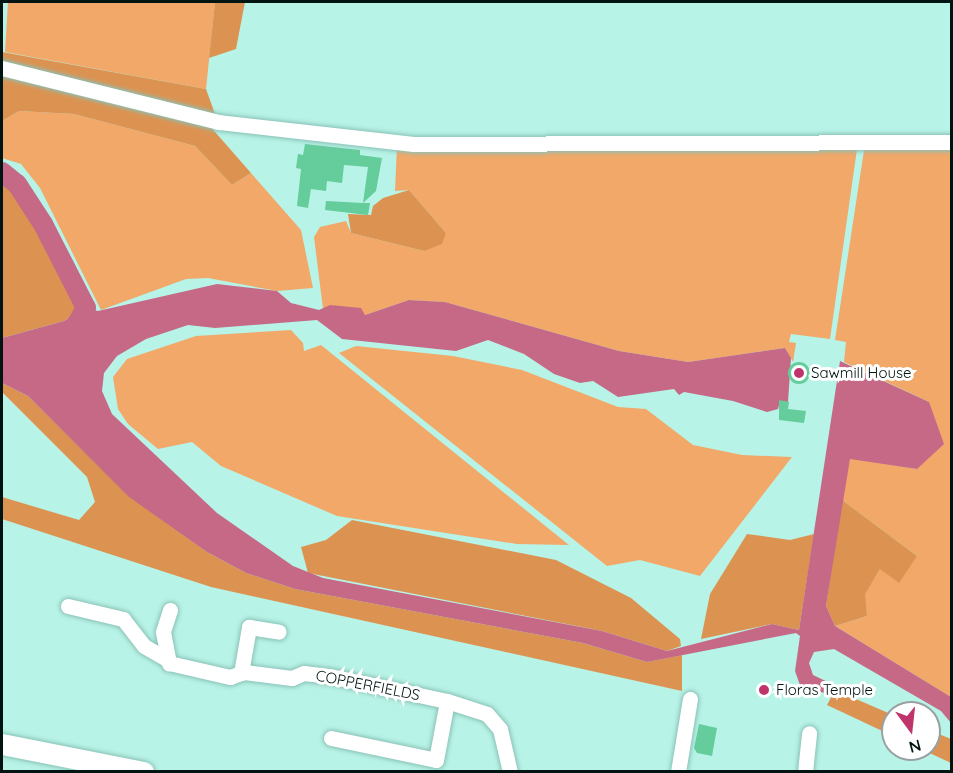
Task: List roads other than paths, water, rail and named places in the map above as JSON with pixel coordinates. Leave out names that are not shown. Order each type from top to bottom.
[{"type":"highway","points":[[2,744],[143,771]]},
{"type":"street","points":[[2,68],[218,122],[413,144],[951,142]]},
{"type":"street","name":"COPPERFIELDS","points":[[68,606],[123,619],[144,646],[165,658],[169,663],[224,675],[241,672],[330,676],[447,701],[487,714],[507,748],[510,771]]},
{"type":"street","points":[[165,658],[163,632],[170,610]]},
{"type":"street","points":[[241,672],[249,627],[279,632]]},
{"type":"street","points":[[678,771],[690,699]]},
{"type":"street","points":[[331,738],[436,760],[447,701]]},
{"type":"street","points":[[805,771],[809,733]]},
{"type":"waterway","points":[[2,172],[17,184],[43,224],[86,308],[74,329]]},
{"type":"place","name":"Sawmill House","points":[[799,373]]},
{"type":"place","name":"Floras Temple","points":[[764,690]]}]
